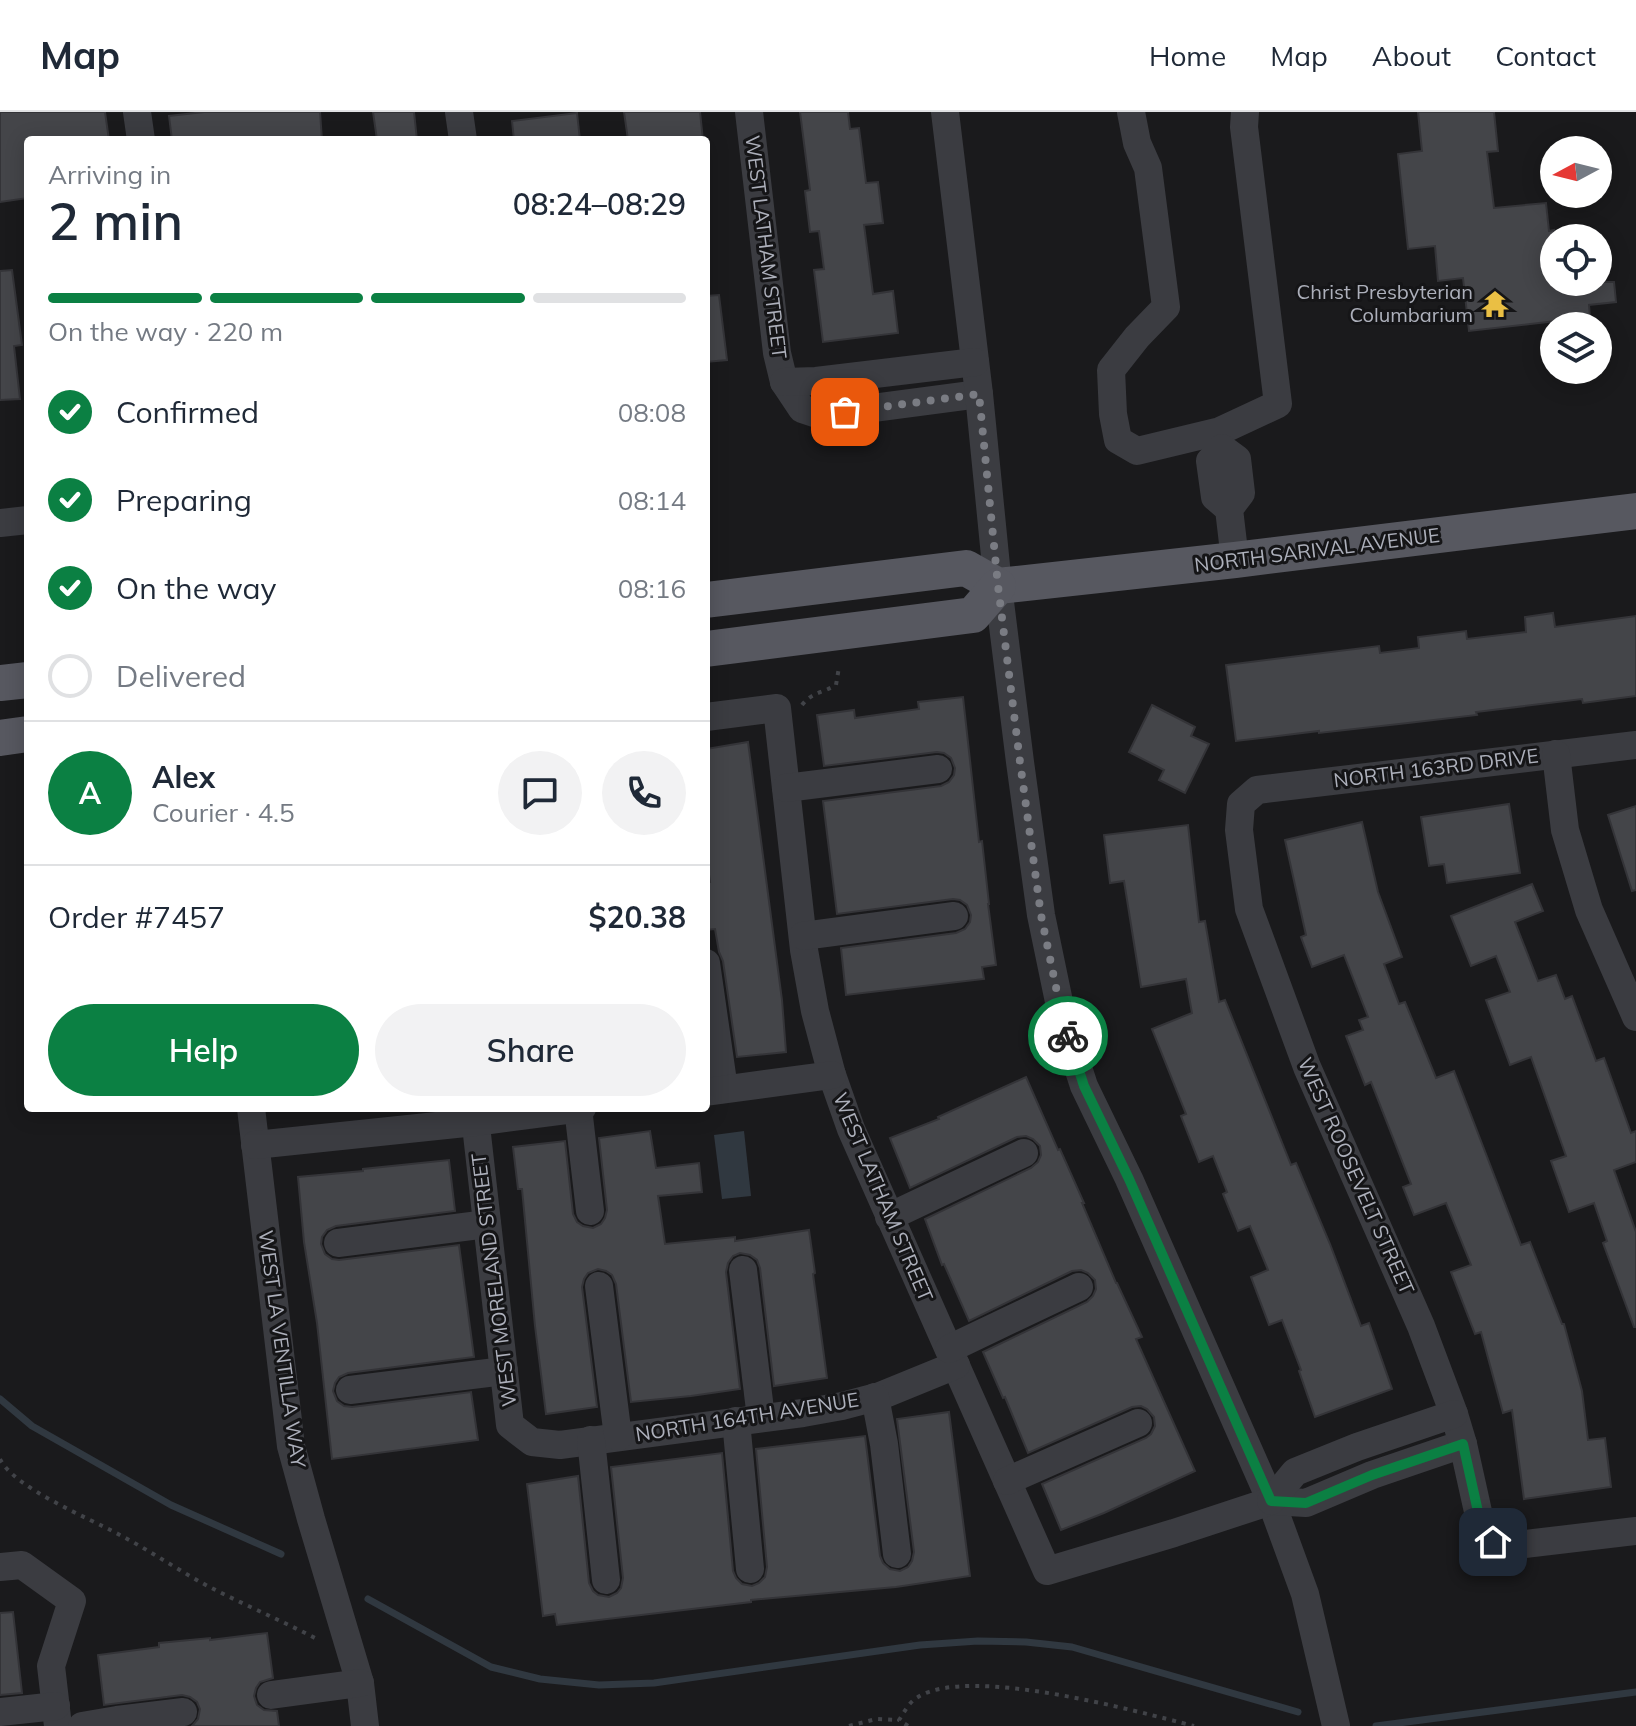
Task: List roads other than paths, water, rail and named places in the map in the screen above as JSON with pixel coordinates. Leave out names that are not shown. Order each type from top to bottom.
[{"type":"main road","name":"NORTH SARIVAL AVENUE","points":[[998,586],[1636,511]]},
{"type":"main road","points":[[710,600],[966,568],[998,586],[973,615],[710,648]]},
{"type":"main road","points":[[0,683],[24,680]]},
{"type":"main road","points":[[0,738],[24,735]]},
{"type":"street","points":[[137,112],[140,136]]},
{"type":"street","points":[[459,112],[462,136]]},
{"type":"street","name":"WEST LATHAM STREET","points":[[749,112],[777,353],[784,382]]},
{"type":"street","points":[[945,112],[979,394],[998,586],[1041,915],[1063,1021],[1084,1086],[1129,1179],[1271,1501],[1305,1594],[1336,1726]]},
{"type":"street","points":[[1131,112],[1137,143],[1148,168],[1166,307],[1111,370],[1118,440],[1137,451],[1221,439],[1278,404],[1244,127],[1245,112]]},
{"type":"street","points":[[784,382],[975,362]]},
{"type":"street","points":[[784,382],[802,409],[820,415],[979,394]]},
{"type":"street","points":[[1221,439],[1237,459],[1241,493],[1229,509],[1235,560]]},
{"type":"street","points":[[0,523],[24,520]]},
{"type":"street","name":"WEST LATHAM STREET","points":[[710,717],[788,709],[786,788],[803,936],[815,1011],[832,1075],[851,1129],[889,1217],[1047,1571],[1271,1501]]},
{"type":"street","name":"NORTH 163RD DRIVE","points":[[1241,804],[1257,790],[1636,745]]},
{"type":"street","points":[[1556,754],[1565,830],[1589,910],[1636,1017]]},
{"type":"street","points":[[786,788],[938,769]]},
{"type":"street","name":"WEST ROOSEVELT STREET","points":[[1241,804],[1239,830],[1249,909],[1307,1067],[1421,1326],[1454,1414],[1481,1525],[1493,1542],[1516,1545],[1636,1531]]},
{"type":"street","points":[[803,936],[954,916]]},
{"type":"street","points":[[710,1019],[715,1090],[832,1075]]},
{"type":"street","name":"WEST LA VENTILLA WAY","points":[[251,1112],[291,1446],[360,1683],[365,1726]]},
{"type":"street","points":[[255,1145],[474,1115],[519,1112]]},
{"type":"street","points":[[580,1112],[590,1211]]},
{"type":"street","name":"WEST MORELAND STREET","points":[[474,1115],[510,1425],[532,1442]]},
{"type":"street","points":[[889,1217],[1024,1153]]},
{"type":"street","points":[[338,1243],[487,1224]]},
{"type":"street","points":[[743,1270],[749,1420],[750,1569]]},
{"type":"street","points":[[599,1286],[606,1580]]},
{"type":"street","name":"NORTH 164TH AVENUE","points":[[532,1442],[560,1445],[816,1411],[875,1397],[912,1384],[952,1357],[1079,1287]]},
{"type":"street","points":[[350,1390],[504,1371]]},
{"type":"street","points":[[875,1397],[897,1554]]},
{"type":"street","points":[[1271,1501],[1295,1472],[1454,1414]]},
{"type":"street","points":[[1007,1481],[1138,1423]]},
{"type":"street","points":[[1271,1501],[1306,1503],[1372,1475],[1463,1444]]},
{"type":"street","points":[[0,1567],[22,1565],[72,1601],[51,1666],[57,1716],[0,1712]]},
{"type":"street","points":[[271,1695],[360,1683]]},
{"type":"street","points":[[82,1726],[183,1712]]},
{"type":"waterway","points":[[0,1399],[32,1426],[171,1505],[281,1554]]},
{"type":"waterway","points":[[368,1599],[491,1667],[540,1679],[599,1685],[654,1683],[920,1645],[1026,1642],[1072,1647],[1298,1712]]},
{"type":"waterway","points":[[1376,1726],[1636,1692]]},
{"type":"place","name":"Christ Presbyterian Columbarium","points":[[1495,304]]}]
